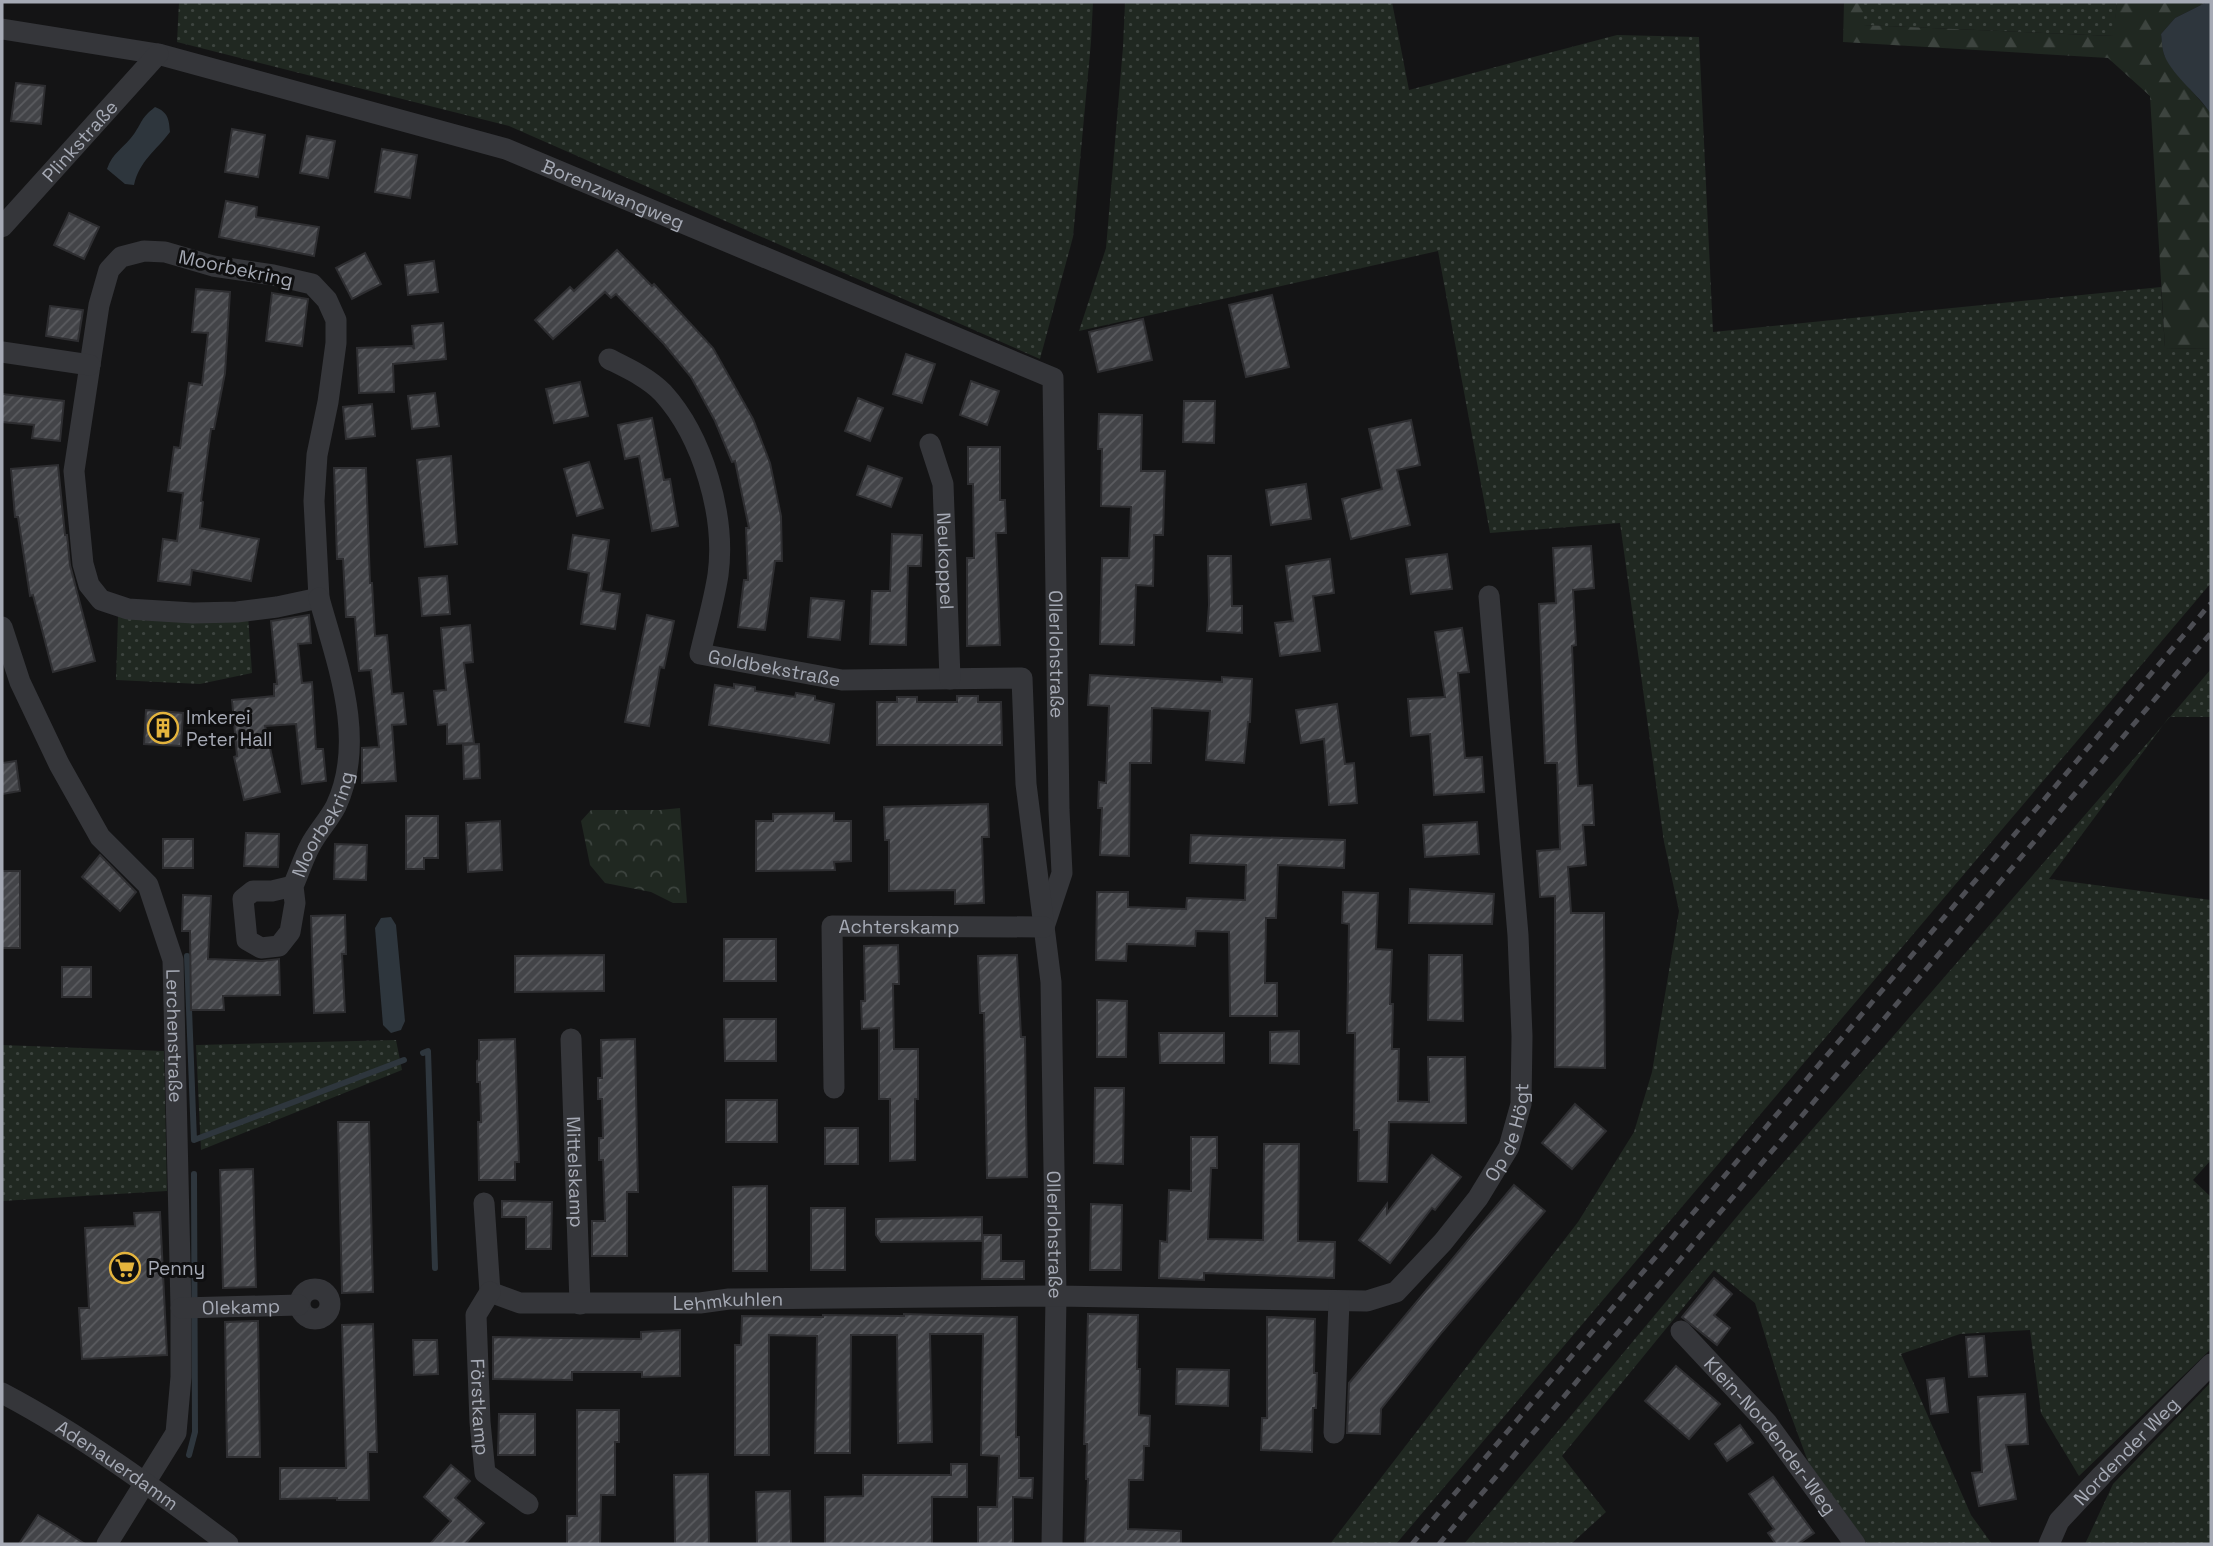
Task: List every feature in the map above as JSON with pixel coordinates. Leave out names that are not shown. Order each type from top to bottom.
[{"type":"street","name":"Borenzwangweg","points":[[2,29],[158,54],[506,149],[1053,378]]},
{"type":"street","name":"Plinkstraße","points":[[2,227],[158,54]]},
{"type":"street","name":"Moorbekring","points":[[293,886],[310,846],[336,806],[347,772],[350,741],[343,688],[319,597],[314,501],[317,455],[336,343],[335,320],[327,300],[312,284],[213,266],[165,252],[144,251],[121,257],[109,270],[99,305],[74,471],[83,564],[89,585],[101,600],[128,609],[193,613],[237,612],[277,607],[319,597]]},
{"type":"street","points":[[2,352],[90,365]]},
{"type":"street","name":"Goldbekstraße","points":[[609,359],[638,373],[663,393],[690,432],[711,489],[718,525],[718,573],[700,654],[842,680],[1021,678]]},
{"type":"street","name":"Ollerlohstraße","points":[[1044,927],[1062,873],[1053,378]]},
{"type":"street","name":"Neukoppel","points":[[930,444],[943,484],[950,679]]},
{"type":"street","name":"Op de Högt","points":[[1056,1296],[1367,1301],[1395,1292],[1443,1241],[1478,1198],[1509,1147],[1521,1104],[1522,1036],[1518,936],[1489,596]]},
{"type":"street","name":"Lerchenstraße","points":[[2,627],[20,682],[59,764],[100,837],[148,886],[173,960],[181,1308],[181,1377],[177,1433],[107,1544]]},
{"type":"street","name":"Ollerlohstraße","points":[[1021,678],[1027,784],[1051,982],[1056,1296],[1052,1544]]},
{"type":"street","name":"Achterskamp","points":[[834,1088],[832,926],[1044,927]]},
{"type":"street","name":"Mittelskamp","points":[[571,1039],[580,1304]]},
{"type":"street","points":[[484,1203],[491,1292]]},
{"type":"street","name":"Lehmkuhlen","points":[[491,1292],[520,1303],[580,1304],[700,1303],[729,1299],[1056,1296]]},
{"type":"street","name":"Förstkamp","points":[[491,1292],[476,1314],[480,1422],[485,1473],[528,1504]]},
{"type":"street","points":[[1334,1433],[1339,1301]]},
{"type":"street","name":"Olekamp","points":[[181,1308],[299,1305]]},
{"type":"street","name":"Klein-Nordender-Weg","points":[[1681,1331],[1767,1423],[1855,1544]]},
{"type":"street","name":"Nordender Weg","points":[[2049,1544],[2059,1521],[2211,1364]]},
{"type":"street","name":"Adenauerdamm","points":[[2,1393],[40,1413],[146,1483],[228,1544]]},
{"type":"green space","points":[[179,2],[1093,2],[1073,237],[1040,359],[509,126],[177,42]]},
{"type":"green space","points":[[1125,2],[1392,2],[1409,90],[1617,35],[1699,37],[1713,332],[2161,287],[2165,348],[2211,349],[2211,583],[1396,1544],[1330,1544],[1578,1222],[1634,1132],[1652,1072],[1679,911],[1664,842],[1620,523],[1490,533],[1438,251],[1079,331],[1106,248]]},
{"type":"green space","points":[[1844,2],[1863,2],[1863,25],[2113,36],[2117,2],[2207,2],[2175,18],[2161,34],[2164,55],[2211,113],[2211,349],[2165,348],[2150,96],[2108,58],[1843,42]]},
{"type":"green space","points":[[1863,2],[2117,2],[2114,36],[1862,25]]},
{"type":"green space","points":[[248,615],[252,673],[200,684],[116,680],[118,616]]},
{"type":"green space","points":[[2211,669],[2211,717],[2170,717]]},
{"type":"green space","points":[[2163,725],[2049,879],[2211,900],[2211,1160],[2193,1180],[2211,1197],[2211,1349],[2079,1476],[2041,1413],[2030,1330],[1960,1334],[1901,1354],[1971,1515],[1992,1544],[1867,1544],[1810,1467],[1783,1394],[1755,1303],[1714,1270],[1562,1456],[1606,1512],[1571,1544],[1464,1544],[1744,1208]]},
{"type":"green space","points":[[680,808],[687,903],[673,903],[651,892],[605,883],[590,865],[581,821],[591,810]]},
{"type":"green space","points":[[396,1040],[402,1070],[201,1150],[196,1045]]},
{"type":"green space","points":[[2,1045],[164,1051],[167,1191],[2,1201]]},
{"type":"green space","points":[[2211,1382],[2211,1544],[2085,1544],[2113,1484]]},
{"type":"shaded area","points":[[2211,2],[2211,114],[2169,65],[2161,34],[2175,18]]},
{"type":"shaded area","points":[[155,107],[167,116],[170,132],[144,163],[134,185],[125,184],[107,169],[109,163],[130,139],[144,117]]},
{"type":"shaded area","points":[[391,917],[396,925],[405,1021],[401,1030],[391,1033],[383,1025],[375,928],[381,918]]},
{"type":"building","points":[[16,83],[45,86],[41,124],[11,121]]},
{"type":"building","points":[[232,129],[265,135],[258,177],[225,172]]},
{"type":"building","points":[[307,136],[335,141],[328,178],[300,173]]},
{"type":"building","points":[[382,149],[417,155],[410,198],[375,192]]},
{"type":"building","points":[[226,201],[257,207],[256,217],[319,227],[314,256],[219,237]]},
{"type":"building","points":[[69,213],[99,227],[84,259],[54,245]]},
{"type":"building","points":[[617,250],[652,286],[654,284],[713,348],[753,419],[770,463],[781,516],[782,561],[775,561],[765,630],[738,627],[744,580],[748,580],[746,528],[749,528],[735,461],[732,462],[715,421],[691,377],[616,294],[611,298],[605,292],[553,339],[535,320],[570,287],[574,291]]},
{"type":"building","points":[[365,253],[381,284],[352,299],[336,268]]},
{"type":"building","points":[[434,261],[438,292],[408,295],[405,265]]},
{"type":"building","points":[[196,289],[230,292],[225,373],[214,429],[211,429],[200,528],[259,539],[251,581],[192,570],[190,585],[158,581],[163,539],[177,541],[183,493],[168,491],[174,447],[180,448],[189,383],[202,385],[208,333],[192,332]]},
{"type":"building","points":[[272,293],[308,299],[302,346],[266,341]]},
{"type":"building","points":[[1272,295],[1289,367],[1246,377],[1229,305]]},
{"type":"building","points":[[50,306],[83,310],[78,341],[46,336]]},
{"type":"building","points":[[1143,319],[1152,360],[1098,372],[1089,332]]},
{"type":"building","points":[[443,323],[446,359],[393,364],[394,392],[359,393],[357,348],[412,346],[414,349],[412,326]]},
{"type":"building","points":[[906,354],[935,364],[922,403],[893,394]]},
{"type":"building","points":[[971,381],[999,391],[987,425],[960,415]]},
{"type":"building","points":[[580,382],[588,416],[554,423],[546,389]]},
{"type":"building","points":[[435,393],[439,426],[412,429],[408,396]]},
{"type":"building","points":[[2,394],[64,401],[60,441],[32,438],[34,425],[2,422]]},
{"type":"building","points":[[858,398],[883,408],[870,441],[845,431]]},
{"type":"building","points":[[1184,401],[1215,401],[1214,443],[1183,442]]},
{"type":"building","points":[[372,404],[375,436],[346,439],[343,407]]},
{"type":"building","points":[[1099,414],[1142,415],[1141,471],[1165,471],[1163,535],[1154,535],[1153,586],[1136,585],[1134,645],[1100,644],[1102,558],[1129,558],[1131,507],[1101,506],[1102,449],[1098,449]]},
{"type":"building","points":[[652,418],[664,480],[670,479],[678,526],[652,531],[639,456],[625,459],[618,425]]},
{"type":"building","points":[[1411,420],[1420,465],[1397,470],[1410,525],[1351,539],[1342,499],[1382,489],[1369,429]]},
{"type":"building","points":[[968,447],[1000,447],[1000,500],[1005,500],[1006,533],[996,533],[1000,645],[967,646],[967,558],[974,558],[973,484],[968,484]]},
{"type":"building","points":[[451,456],[457,544],[425,547],[417,460]]},
{"type":"building","points":[[589,462],[603,508],[577,516],[564,469]]},
{"type":"building","points":[[58,465],[70,565],[95,661],[53,672],[33,595],[30,596],[18,517],[15,517],[11,469]]},
{"type":"building","points":[[868,466],[902,478],[891,507],[857,495]]},
{"type":"building","points":[[334,468],[366,468],[370,583],[375,636],[387,635],[392,694],[403,693],[406,724],[392,725],[396,781],[362,783],[362,748],[379,747],[371,670],[359,671],[355,617],[346,617],[343,559],[337,559]]},
{"type":"building","points":[[1306,484],[1311,519],[1271,525],[1266,490]]},
{"type":"building","points":[[892,534],[922,535],[921,566],[908,566],[906,645],[870,644],[872,591],[890,591]]},
{"type":"building","points":[[573,535],[609,540],[601,591],[620,594],[615,629],[581,624],[589,573],[568,569]]},
{"type":"building","points":[[1591,546],[1594,588],[1573,590],[1576,645],[1572,646],[1578,786],[1592,785],[1594,825],[1583,825],[1586,865],[1568,867],[1571,913],[1604,913],[1605,1068],[1555,1067],[1555,896],[1540,897],[1537,851],[1560,849],[1557,763],[1545,763],[1539,604],[1556,603],[1553,548]]},
{"type":"building","points":[[1447,554],[1452,589],[1411,594],[1406,559]]},
{"type":"building","points":[[1208,556],[1231,556],[1232,606],[1242,606],[1242,633],[1207,631]]},
{"type":"building","points":[[1330,559],[1334,593],[1313,596],[1320,651],[1280,656],[1275,623],[1293,621],[1286,566]]},
{"type":"building","points":[[447,576],[450,614],[422,616],[419,578]]},
{"type":"building","points":[[811,598],[844,601],[840,640],[808,637]]},
{"type":"building","points":[[309,615],[311,643],[298,644],[302,683],[312,682],[316,749],[323,749],[326,781],[302,784],[296,724],[265,726],[280,792],[244,800],[234,757],[237,756],[232,700],[274,696],[274,684],[277,684],[271,621]]},
{"type":"building","points":[[647,615],[674,621],[664,668],[660,667],[649,726],[625,722]]},
{"type":"building","points":[[470,625],[473,662],[464,663],[474,743],[447,744],[447,724],[438,725],[434,691],[446,690],[441,628]]},
{"type":"building","points":[[1462,628],[1469,672],[1458,673],[1465,758],[1482,757],[1484,792],[1434,795],[1430,734],[1411,736],[1408,699],[1445,697],[1435,632]]},
{"type":"building","points":[[1090,675],[1222,682],[1222,677],[1252,679],[1244,763],[1206,760],[1210,711],[1152,708],[1151,763],[1130,763],[1129,856],[1100,855],[1102,808],[1098,808],[1099,782],[1106,783],[1109,706],[1088,705]]},
{"type":"building","points":[[734,684],[755,687],[755,691],[795,697],[796,693],[815,696],[815,700],[834,704],[829,743],[709,725],[715,685],[734,688]]},
{"type":"building","points":[[957,696],[978,696],[978,702],[1001,702],[1002,745],[877,745],[877,702],[897,702],[897,697],[917,697],[917,702],[957,702]]},
{"type":"building","points":[[1337,704],[1345,764],[1354,763],[1357,803],[1329,805],[1324,739],[1301,743],[1296,710]]},
{"type":"building","name":"Imkerei Peter Hall","points":[[146,710],[183,713],[181,746],[144,744]]},
{"type":"building","points":[[479,744],[480,778],[464,779],[463,745]]},
{"type":"building","points":[[16,761],[20,791],[2,794],[2,763]]},
{"type":"building","points":[[988,804],[989,837],[982,837],[984,903],[955,904],[955,890],[889,891],[889,840],[885,840],[884,807]]},
{"type":"building","points":[[834,813],[834,821],[851,821],[851,861],[834,862],[835,870],[756,871],[756,821],[773,821],[773,814]]},
{"type":"building","points":[[406,816],[438,816],[438,858],[424,858],[424,869],[406,869]]},
{"type":"building","points":[[500,821],[502,870],[468,872],[466,823]]},
{"type":"building","points":[[1477,822],[1479,854],[1425,857],[1423,825]]},
{"type":"building","points":[[246,833],[279,834],[278,867],[244,866]]},
{"type":"building","points":[[1191,835],[1345,840],[1344,868],[1278,865],[1276,918],[1266,918],[1265,983],[1277,983],[1277,1016],[1230,1016],[1229,932],[1196,931],[1195,946],[1127,944],[1126,961],[1096,960],[1097,892],[1128,892],[1128,907],[1186,909],[1187,898],[1245,900],[1246,865],[1190,863]]},
{"type":"building","points":[[163,839],[193,839],[193,868],[163,868]]},
{"type":"building","points":[[335,844],[367,845],[366,880],[334,879]]},
{"type":"building","points":[[100,855],[136,892],[120,911],[82,877]]},
{"type":"building","points":[[2,871],[20,871],[20,948],[2,948]]},
{"type":"building","points":[[1410,889],[1494,894],[1492,924],[1409,923]]},
{"type":"building","points":[[1343,892],[1378,893],[1376,949],[1392,950],[1390,1004],[1393,1004],[1392,1049],[1399,1049],[1398,1101],[1429,1102],[1428,1057],[1465,1057],[1466,1123],[1389,1122],[1387,1182],[1358,1181],[1359,1130],[1354,1130],[1355,1033],[1347,1033],[1349,924],[1342,923]]},
{"type":"building","points":[[183,895],[211,896],[208,959],[279,959],[280,995],[223,996],[224,1010],[191,1010],[190,931],[182,931]]},
{"type":"building","points":[[345,915],[346,954],[342,954],[345,1012],[314,1013],[311,916]]},
{"type":"building","points":[[724,939],[776,939],[776,981],[724,981]]},
{"type":"building","points":[[898,945],[899,984],[893,984],[894,1049],[918,1049],[918,1099],[915,1099],[915,1160],[890,1161],[890,1099],[879,1099],[879,1028],[862,1029],[861,1001],[865,1001],[864,946]]},
{"type":"building","points":[[604,955],[604,991],[515,992],[515,956]]},
{"type":"building","points":[[1017,955],[1021,1037],[1025,1037],[1027,1177],[987,1178],[984,1013],[980,1013],[978,956]]},
{"type":"building","points":[[1429,955],[1462,955],[1463,1021],[1428,1020]]},
{"type":"building","points":[[62,967],[91,967],[91,997],[62,997]]},
{"type":"building","points":[[1097,1000],[1127,1001],[1126,1057],[1097,1057]]},
{"type":"building","points":[[724,1019],[776,1019],[776,1061],[725,1061]]},
{"type":"building","points":[[1299,1031],[1299,1064],[1270,1063],[1270,1032]]},
{"type":"building","points":[[1159,1033],[1224,1033],[1224,1063],[1160,1063]]},
{"type":"building","points":[[515,1039],[519,1162],[515,1162],[515,1180],[479,1180],[479,1040]]},
{"type":"building","points":[[635,1039],[638,1192],[627,1192],[627,1256],[592,1256],[592,1221],[605,1221],[603,1160],[599,1160],[599,1138],[603,1138],[602,1099],[598,1099],[598,1078],[602,1078],[601,1040]]},
{"type":"building","points":[[1095,1088],[1124,1088],[1123,1164],[1094,1163]]},
{"type":"building","points":[[726,1100],[777,1100],[777,1142],[726,1142]]},
{"type":"building","points":[[1575,1104],[1606,1131],[1572,1169],[1542,1143]]},
{"type":"building","points":[[338,1122],[369,1122],[373,1292],[342,1293]]},
{"type":"building","points":[[825,1128],[858,1128],[858,1164],[825,1164]]},
{"type":"building","points":[[1191,1137],[1217,1137],[1217,1168],[1211,1168],[1208,1239],[1263,1240],[1264,1144],[1299,1144],[1298,1241],[1335,1242],[1334,1278],[1204,1273],[1204,1280],[1159,1278],[1160,1241],[1167,1242],[1169,1190],[1191,1191]]},
{"type":"building","points":[[1432,1155],[1461,1177],[1435,1210],[1432,1208],[1390,1263],[1359,1240],[1387,1204],[1387,1213]]},
{"type":"building","points":[[253,1169],[256,1287],[223,1288],[220,1170]]},
{"type":"building","points":[[1514,1185],[1545,1211],[1442,1332],[1381,1409],[1380,1434],[1347,1433],[1349,1383]]},
{"type":"building","points":[[767,1186],[767,1271],[733,1271],[733,1187]]},
{"type":"building","points":[[502,1201],[552,1202],[551,1249],[526,1249],[526,1217],[502,1217]]},
{"type":"building","points":[[1091,1204],[1122,1205],[1121,1270],[1090,1270]]},
{"type":"building","points":[[811,1208],[845,1208],[845,1270],[811,1270]]},
{"type":"building","name":"Penny","points":[[160,1212],[167,1355],[82,1359],[79,1308],[89,1308],[85,1228],[135,1226],[134,1213]]},
{"type":"building","points":[[982,1217],[982,1241],[881,1242],[876,1235],[876,1219]]},
{"type":"building","points":[[983,1235],[1001,1235],[1001,1261],[1024,1261],[1024,1279],[982,1279]]},
{"type":"building","points":[[1714,1278],[1732,1294],[1714,1315],[1730,1328],[1717,1345],[1682,1317]]},
{"type":"building","points":[[904,1314],[1017,1317],[1016,1437],[1019,1437],[1019,1478],[1033,1478],[1032,1498],[1013,1497],[1013,1544],[978,1544],[978,1507],[997,1507],[999,1456],[981,1455],[983,1334],[930,1334],[932,1442],[898,1443],[897,1335],[851,1335],[850,1453],[815,1453],[817,1336],[769,1335],[769,1455],[735,1455],[735,1345],[741,1345],[742,1316]]},
{"type":"building","points":[[1088,1314],[1138,1315],[1139,1415],[1150,1416],[1149,1446],[1144,1446],[1143,1480],[1129,1480],[1128,1529],[1181,1531],[1181,1544],[1085,1544],[1088,1479],[1087,1444],[1084,1444]]},
{"type":"building","points":[[1267,1317],[1315,1319],[1314,1373],[1317,1373],[1312,1452],[1261,1450],[1262,1418],[1267,1418]]},
{"type":"building","points":[[258,1321],[260,1457],[227,1457],[225,1322]]},
{"type":"building","points":[[373,1324],[377,1452],[368,1452],[369,1500],[280,1499],[280,1468],[346,1468],[342,1325]]},
{"type":"building","points":[[680,1330],[680,1376],[642,1377],[642,1372],[572,1372],[572,1380],[493,1379],[493,1337],[641,1339],[641,1332]]},
{"type":"building","points":[[1984,1336],[1987,1376],[1969,1377],[1966,1337]]},
{"type":"building","points":[[413,1340],[437,1340],[438,1374],[414,1375]]},
{"type":"building","points":[[1676,1366],[1720,1404],[1689,1439],[1645,1401]]},
{"type":"building","points":[[1177,1369],[1229,1370],[1228,1406],[1176,1404]]},
{"type":"building","points":[[1944,1378],[1948,1412],[1931,1414],[1927,1380]]},
{"type":"building","points":[[2025,1394],[2028,1444],[2006,1445],[2016,1499],[1979,1506],[1972,1473],[1982,1472],[1978,1397]]},
{"type":"building","points":[[577,1410],[619,1410],[619,1442],[615,1442],[615,1495],[601,1495],[600,1544],[567,1544],[567,1516],[577,1516]]},
{"type":"building","points":[[499,1414],[535,1414],[535,1455],[498,1455]]},
{"type":"building","points":[[1740,1425],[1753,1443],[1727,1461],[1715,1444]]},
{"type":"building","points":[[951,1464],[967,1464],[967,1497],[932,1497],[932,1544],[825,1544],[825,1497],[863,1496],[863,1475],[951,1475]]},
{"type":"building","points":[[451,1465],[470,1481],[455,1498],[484,1523],[465,1544],[430,1544],[451,1521],[424,1497]]},
{"type":"building","points":[[708,1474],[709,1544],[675,1544],[674,1475]]},
{"type":"building","points":[[1773,1477],[1814,1533],[1798,1544],[1776,1544],[1768,1533],[1774,1529],[1749,1494]]},
{"type":"building","points":[[790,1491],[791,1544],[757,1544],[756,1492]]},
{"type":"building","points":[[38,1515],[57,1526],[85,1544],[19,1544]]},
{"type":"waterway","points":[[187,956],[194,1140],[404,1060]]},
{"type":"waterway","points":[[423,1053],[428,1051],[435,1268]]},
{"type":"waterway","points":[[189,1455],[195,1432],[194,1174]]},
{"type":"railway","points":[[1412,1544],[2211,603]]},
{"type":"railway","points":[[1439,1544],[2211,633]]},
{"type":"place","name":"Imkerei Peter Hall","points":[[163,728]]},
{"type":"place","name":"Penny","points":[[125,1268]]}]
